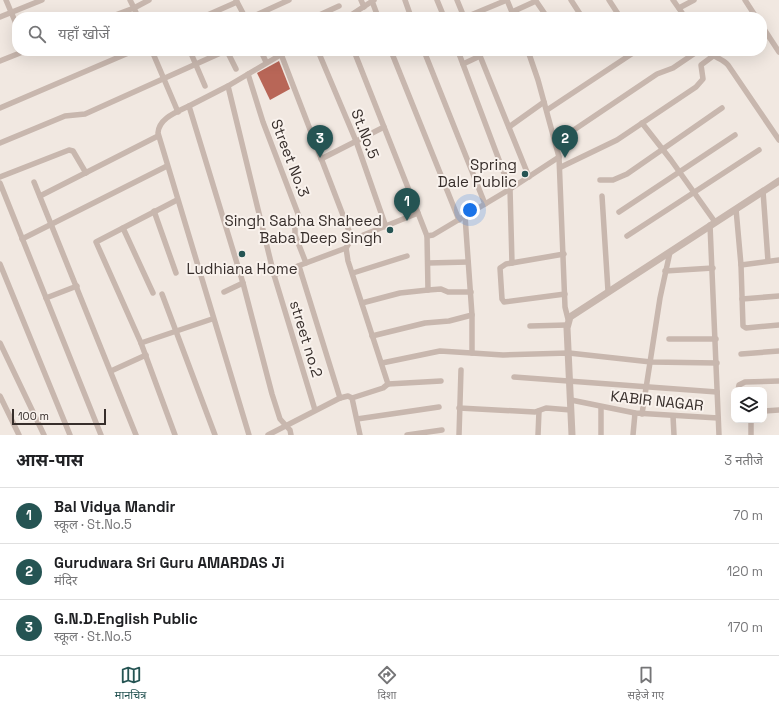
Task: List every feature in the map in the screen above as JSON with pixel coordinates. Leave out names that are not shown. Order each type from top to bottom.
[{"type":"street","points":[[6,0],[11,12]]},
{"type":"street","points":[[0,16],[42,0]]},
{"type":"street","points":[[130,0],[136,12]]},
{"type":"street","points":[[123,12],[149,0]]},
{"type":"street","points":[[263,12],[289,0]]},
{"type":"street","points":[[361,0],[364,7]]},
{"type":"street","points":[[405,0],[409,12]]},
{"type":"street","points":[[437,0],[442,12]]},
{"type":"street","points":[[457,0],[463,12]]},
{"type":"street","points":[[477,12],[507,0],[512,12]]},
{"type":"street","points":[[571,0],[579,12]]},
{"type":"street","points":[[609,0],[617,12]]},
{"type":"street","points":[[673,0],[682,12]]},
{"type":"street","points":[[679,8],[694,0]]},
{"type":"street","points":[[745,0],[753,12]]},
{"type":"street","points":[[214,12],[237,1],[242,12]]},
{"type":"street","points":[[356,12],[373,1],[376,12]]},
{"type":"street","points":[[517,12],[536,1],[544,12]]},
{"type":"street","points":[[326,12],[339,6]]},
{"type":"street","points":[[767,34],[779,52]]},
{"type":"street","points":[[0,61],[12,56]]},
{"type":"street","points":[[0,108],[122,56]]},
{"type":"street","points":[[154,56],[178,112]]},
{"type":"street","points":[[192,56],[205,86]]},
{"type":"street","points":[[0,143],[65,116],[85,114],[215,56]]},
{"type":"street","points":[[229,56],[236,69]]},
{"type":"street","points":[[263,56],[266,62]]},
{"type":"street","points":[[248,435],[158,136],[160,124],[178,112],[228,86],[277,56]]},
{"type":"street","points":[[282,56],[344,215],[351,240]]},
{"type":"street","name":"St.No.5","points":[[320,56],[356,141],[386,227]]},
{"type":"street","points":[[356,56],[428,236],[428,290]]},
{"type":"street","points":[[394,56],[459,220]]},
{"type":"street","points":[[426,56],[485,204]]},
{"type":"street","points":[[460,56],[510,189],[512,263]]},
{"type":"street","points":[[463,64],[476,56]]},
{"type":"street","points":[[480,56],[529,177]]},
{"type":"street","points":[[530,56],[547,110],[561,167],[565,294],[568,322],[572,435]]},
{"type":"street","points":[[547,110],[628,56]]},
{"type":"street","points":[[556,142],[657,74],[673,68],[691,56]]},
{"type":"street","points":[[561,167],[617,140],[701,82],[703,79],[701,65],[713,56],[721,58],[728,64],[779,140]]},
{"type":"street","name":"Street No.3","points":[[248,74],[263,122],[299,216],[299,222],[295,227],[295,235],[306,263]]},
{"type":"street","name":"street no.2","points":[[228,86],[274,275],[315,410]]},
{"type":"street","points":[[509,127],[544,102]]},
{"type":"street","points":[[189,106],[243,283],[272,394],[280,419],[291,435]]},
{"type":"street","points":[[600,180],[613,180],[623,176],[663,150],[722,108]]},
{"type":"street","points":[[642,123],[695,192],[713,224],[713,268],[719,435]]},
{"type":"street","points":[[321,159],[384,127]]},
{"type":"street","points":[[619,212],[735,135]]},
{"type":"street","points":[[40,196],[158,136]]},
{"type":"street","points":[[0,177],[69,150],[73,151],[86,173]]},
{"type":"street","points":[[627,236],[759,150]]},
{"type":"street","points":[[428,236],[441,231],[559,157]]},
{"type":"street","points":[[22,240],[167,166]]},
{"type":"street","points":[[568,322],[572,314],[670,252],[779,180]]},
{"type":"street","points":[[34,182],[136,435]]},
{"type":"street","points":[[0,183],[101,435]]},
{"type":"street","points":[[763,191],[768,261]]},
{"type":"street","points":[[602,196],[608,291]]},
{"type":"street","points":[[175,435],[146,355],[96,242],[177,200]]},
{"type":"street","points":[[736,209],[741,265],[742,326],[744,328],[779,325]]},
{"type":"street","points":[[154,211],[176,273]]},
{"type":"street","points":[[274,275],[346,248],[351,240],[418,213]]},
{"type":"street","points":[[465,216],[471,292],[472,353]]},
{"type":"street","points":[[122,228],[153,293]]},
{"type":"street","points":[[346,248],[388,384]]},
{"type":"street","points":[[642,414],[645,387],[651,362],[665,270],[670,252]]},
{"type":"street","points":[[564,254],[512,263],[503,265],[500,268],[502,298],[504,302],[565,294]]},
{"type":"street","points":[[353,273],[407,256]]},
{"type":"street","points":[[741,265],[779,260]]},
{"type":"street","points":[[428,263],[468,262]]},
{"type":"street","points":[[0,264],[70,435]]},
{"type":"street","points":[[299,266],[340,398]]},
{"type":"street","points":[[665,270],[713,268]]},
{"type":"street","points":[[224,292],[243,283]]},
{"type":"street","points":[[46,298],[77,286]]},
{"type":"street","points":[[362,303],[400,293],[428,290],[441,289],[448,292],[471,292]]},
{"type":"street","points":[[162,294],[215,435]]},
{"type":"street","points":[[742,299],[779,296]]},
{"type":"street","points":[[372,336],[425,323],[449,321],[472,315]]},
{"type":"street","points":[[141,343],[212,319]]},
{"type":"street","points":[[530,326],[568,322]]},
{"type":"street","points":[[669,339],[716,339]]},
{"type":"street","points":[[0,343],[44,435]]},
{"type":"street","points":[[382,363],[440,351],[503,355],[569,353],[651,362],[717,363]]},
{"type":"street","points":[[741,354],[779,351]]},
{"type":"street","points":[[111,371],[146,355]]},
{"type":"street","points":[[459,435],[461,370]]},
{"type":"street","points":[[514,377],[717,392]]},
{"type":"street","points":[[739,387],[739,385],[745,382],[779,381]]},
{"type":"street","points":[[268,435],[340,398],[348,396],[352,398],[383,388],[388,384],[441,382]]},
{"type":"street","points":[[0,396],[19,435]]},
{"type":"street","points":[[352,398],[360,435]]},
{"type":"street","name":"KABIR NAGAR","points":[[571,400],[642,414],[718,418]]},
{"type":"street","points":[[357,418],[438,407]]},
{"type":"street","points":[[601,407],[601,435]]},
{"type":"street","points":[[459,408],[539,411],[546,408],[571,410]]},
{"type":"street","points":[[767,411],[779,410]]},
{"type":"street","points":[[538,435],[539,411]]},
{"type":"street","points":[[633,435],[635,413]]},
{"type":"street","points":[[673,416],[674,435]]},
{"type":"street","points":[[751,423],[751,435]]},
{"type":"street","points":[[407,435],[442,430]]},
{"type":"building","points":[[279,61],[290,89],[270,100],[257,73]]},
{"type":"place","name":"G.N.D.English Public","points":[[320,158]]},
{"type":"place","name":"Gurudwara Sri Guru AMARDAS Ji","points":[[565,158]]},
{"type":"place","name":"Spring Dale Public","points":[[525,174]]},
{"type":"place","name":"Bal Vidya Mandir","points":[[407,221]]},
{"type":"place","name":"Singh Sabha Shaheed Baba Deep Singh","points":[[390,230]]},
{"type":"place","name":"Ludhiana Home","points":[[242,254]]}]
